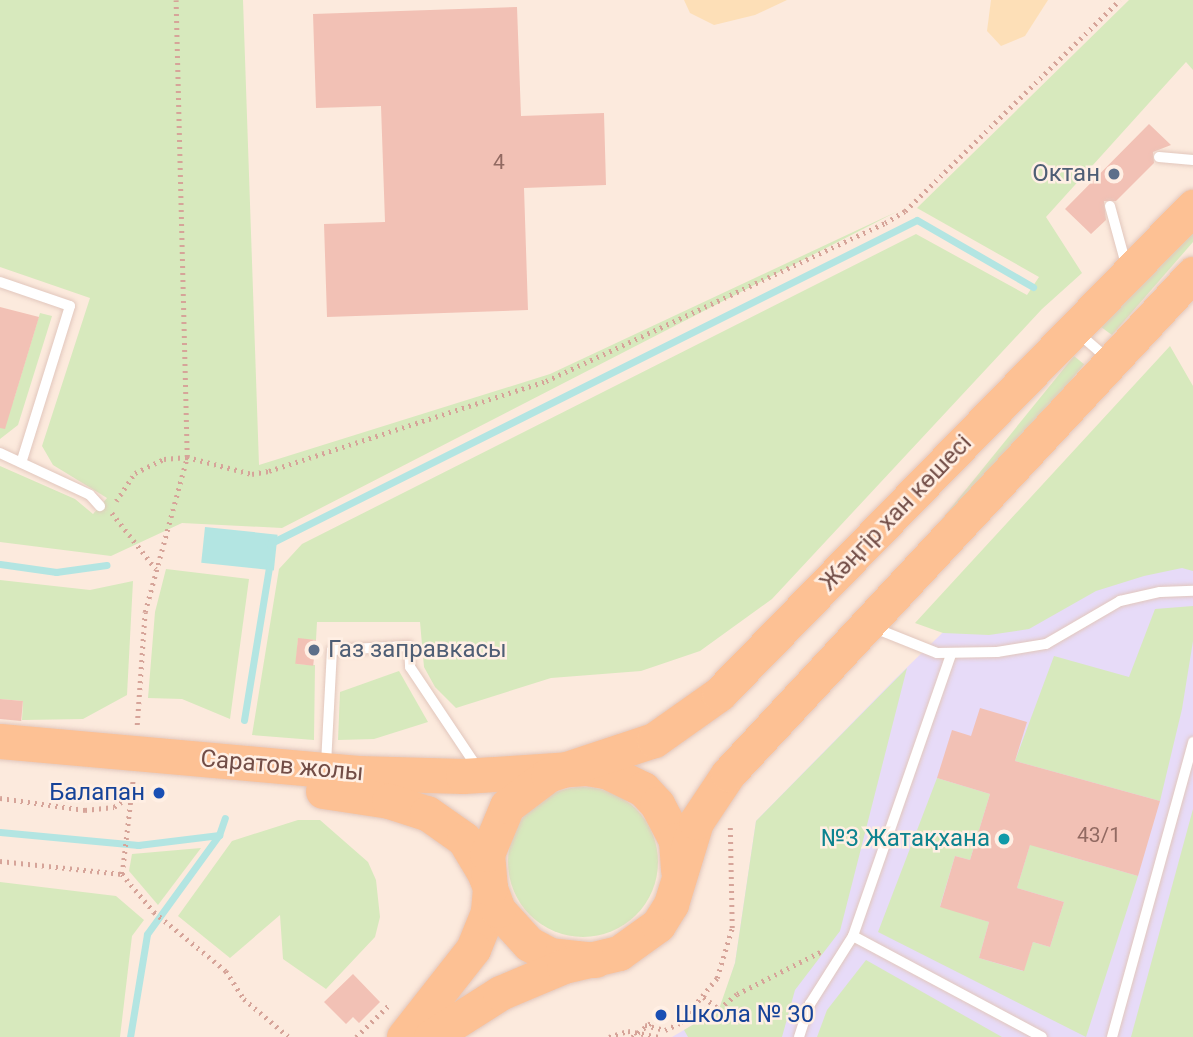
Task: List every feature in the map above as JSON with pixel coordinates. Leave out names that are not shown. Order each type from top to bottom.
[{"type":"main road","name":"Жәңгір хан көшесі","points":[[404,1037],[465,964],[484,928],[489,888],[487,854],[497,820],[532,783],[654,740],[705,706],[1075,330],[1193,206]]},
{"type":"main road","name":"Жәңгір хан көшесі","points":[[431,1037],[464,1012],[521,983],[596,960],[640,942],[671,904],[696,822],[719,785],[1193,274]]},
{"type":"main road","name":"Саратов жолы","points":[[0,741],[133,774],[308,769],[483,775],[565,770]]},
{"type":"main road","name":"Саратов жолы","points":[[0,762],[324,792],[409,805],[441,820],[464,839],[480,862],[489,888]]},
{"type":"main road","name":"Жәңгір хан көшесі","points":[[565,770],[606,771],[643,789],[672,830],[679,860],[678,881]]},
{"type":"main road","name":"Жәңгір хан көшесі","points":[[489,888],[498,910],[529,944],[550,955],[596,960]]},
{"type":"lane","points":[[1159,157],[1193,160]]},
{"type":"lane","points":[[1110,206],[1129,274]]},
{"type":"lane","points":[[0,284],[70,306],[21,463]]},
{"type":"lane","points":[[1075,330],[1111,363]]},
{"type":"lane","points":[[0,453],[90,495],[100,506]]},
{"type":"lane","points":[[870,625],[925,650],[951,654],[1046,644],[1120,601],[1160,592],[1193,591]]},
{"type":"lane","points":[[308,769],[328,760],[332,650],[409,646],[410,667],[483,775]]},
{"type":"lane","points":[[799,1037],[810,1004],[853,936],[951,654]]},
{"type":"lane","points":[[1112,1037],[1193,742]]},
{"type":"lane","points":[[853,936],[1042,1037]]},
{"type":"path","points":[[122,874],[133,774],[145,612],[187,457],[176,0]]},
{"type":"path","points":[[111,512],[135,473],[164,459],[187,457],[252,474],[269,471],[546,381],[885,223],[905,211],[1119,0]]},
{"type":"path","points":[[90,495],[111,512],[156,569]]},
{"type":"path","points":[[0,798],[85,810],[114,807],[133,774]]},
{"type":"path","points":[[645,1025],[665,1030],[680,1023],[704,997],[728,953],[732,928],[727,841],[731,816]]},
{"type":"path","points":[[0,861],[122,874],[164,922],[226,971],[244,999],[289,1037]]},
{"type":"path","points":[[704,997],[719,1009],[737,994],[853,936]]},
{"type":"path","points":[[356,1037],[390,1005]]},
{"type":"path","points":[[632,1035],[661,1016]]},
{"type":"path","points":[[609,1037],[660,1037]]},
{"type":"shaded area","points":[[1193,510],[1193,1037],[672,1037],[720,1009],[735,963],[756,821],[893,681],[975,601]]},
{"type":"green space","points":[[0,0],[243,0],[259,465],[550,374],[898,211],[282,528],[182,523],[111,556],[0,542],[0,466],[75,499],[93,514],[107,498],[53,465],[42,446],[90,298],[0,267]]},
{"type":"green space","points":[[1129,0],[1193,0],[1193,70],[1186,62],[1046,217],[1082,273],[1042,309],[772,599],[700,651],[641,671],[551,678],[456,708],[435,687],[424,667],[420,622],[317,622],[316,640],[298,639],[296,664],[315,665],[314,740],[252,735],[279,569],[302,544],[916,234],[1027,295],[1039,277],[917,208]]},
{"type":"green space","points":[[1193,228],[1193,242],[1112,335],[1101,327]]},
{"type":"green space","points":[[40,313],[52,316],[18,425],[0,439],[0,399],[13,402]]},
{"type":"green space","points":[[1170,346],[1193,386],[1193,571],[1182,568],[1096,591],[1029,629],[989,635],[943,633],[915,623]]},
{"type":"green space","points":[[1074,356],[1084,364],[761,763],[751,755]]},
{"type":"green space","points":[[166,569],[249,579],[230,719],[182,699],[148,698],[155,612]]},
{"type":"green space","points":[[0,580],[90,590],[133,581],[127,695],[83,719],[22,720],[23,701],[0,699]]},
{"type":"green space","points":[[1193,606],[1193,641],[1182,709],[1160,801],[1015,761],[1054,656],[1129,677],[1155,609]]},
{"type":"green space","points":[[907,668],[840,931],[795,990],[782,1037],[688,1037],[684,1030],[719,1009],[735,963],[756,821]]},
{"type":"green space","points":[[399,671],[428,722],[374,739],[338,740],[340,692]]},
{"type":"green space","points":[[937,778],[990,794],[970,860],[955,856],[940,906],[989,922],[979,958],[1023,971],[1033,942],[1050,947],[1064,902],[1017,888],[1038,818],[1044,849],[1138,876],[1086,1037],[878,932]]},
{"type":"green space","points":[[583,787],[612,793],[625,799],[636,809],[646,820],[652,833],[658,862],[652,891],[646,904],[636,915],[625,925],[612,931],[583,937],[554,931],[541,925],[530,915],[520,904],[514,891],[508,862],[514,833],[520,820],[530,809],[541,799],[554,793]]},
{"type":"green space","points":[[1193,809],[1193,1037],[1131,1037]]},
{"type":"green space","points":[[298,820],[320,820],[368,862],[376,880],[380,917],[375,937],[326,989],[283,959],[280,915],[230,958],[178,916],[232,841]]},
{"type":"green space","points":[[201,848],[158,905],[129,871],[132,854]]},
{"type":"green space","points":[[0,882],[116,896],[144,920],[132,936],[120,1037],[0,1037]]},
{"type":"green space","points":[[866,960],[1002,1037],[817,1037],[827,1010]]},
{"type":"sand","points":[[684,0],[787,0],[755,15],[714,25],[690,13]]},
{"type":"sand","points":[[991,0],[1048,0],[1025,36],[1001,46],[987,31]]},
{"type":"water","points":[[205,527],[278,535],[274,570],[201,563]]},
{"type":"building","points":[[517,7],[521,116],[604,113],[606,185],[524,188],[528,310],[327,317],[324,224],[385,222],[381,106],[316,108],[313,14]]},
{"type":"building","points":[[1149,124],[1171,145],[1153,152],[1154,163],[1116,201],[1104,201],[1106,220],[1091,234],[1065,209]]},
{"type":"building","points":[[0,307],[39,317],[5,429],[0,428]]},
{"type":"building","points":[[298,638],[316,640],[313,666],[295,664]]},
{"type":"building","points":[[0,699],[23,701],[21,721],[0,719]]},
{"type":"building","name":"№3 Жатақхана","points":[[980,708],[1027,722],[1015,761],[1160,801],[1138,876],[1030,845],[1017,888],[1064,902],[1050,947],[1033,942],[1024,971],[979,958],[989,922],[940,907],[955,856],[970,860],[990,794],[937,778],[952,730],[971,736]]},
{"type":"building","points":[[353,974],[380,1002],[359,1023],[353,1017],[346,1024],[324,1002]]},
{"type":"waterway","points":[[269,544],[917,220],[1033,287]]},
{"type":"waterway","points":[[244,720],[270,562]]},
{"type":"waterway","points":[[0,564],[56,572],[107,565]]},
{"type":"waterway","points":[[0,832],[138,845],[219,835],[225,818]]},
{"type":"waterway","points":[[130,1037],[147,934],[219,835]]},
{"type":"place","name":"Октан","points":[[1114,174]]},
{"type":"place","name":"Газ заправкасы","points":[[314,650]]},
{"type":"place","name":"Балапан","points":[[159,793]]},
{"type":"place","name":"№3 Жатақхана","points":[[1004,839]]},
{"type":"place","name":"Школа № 30","points":[[661,1015]]}]
